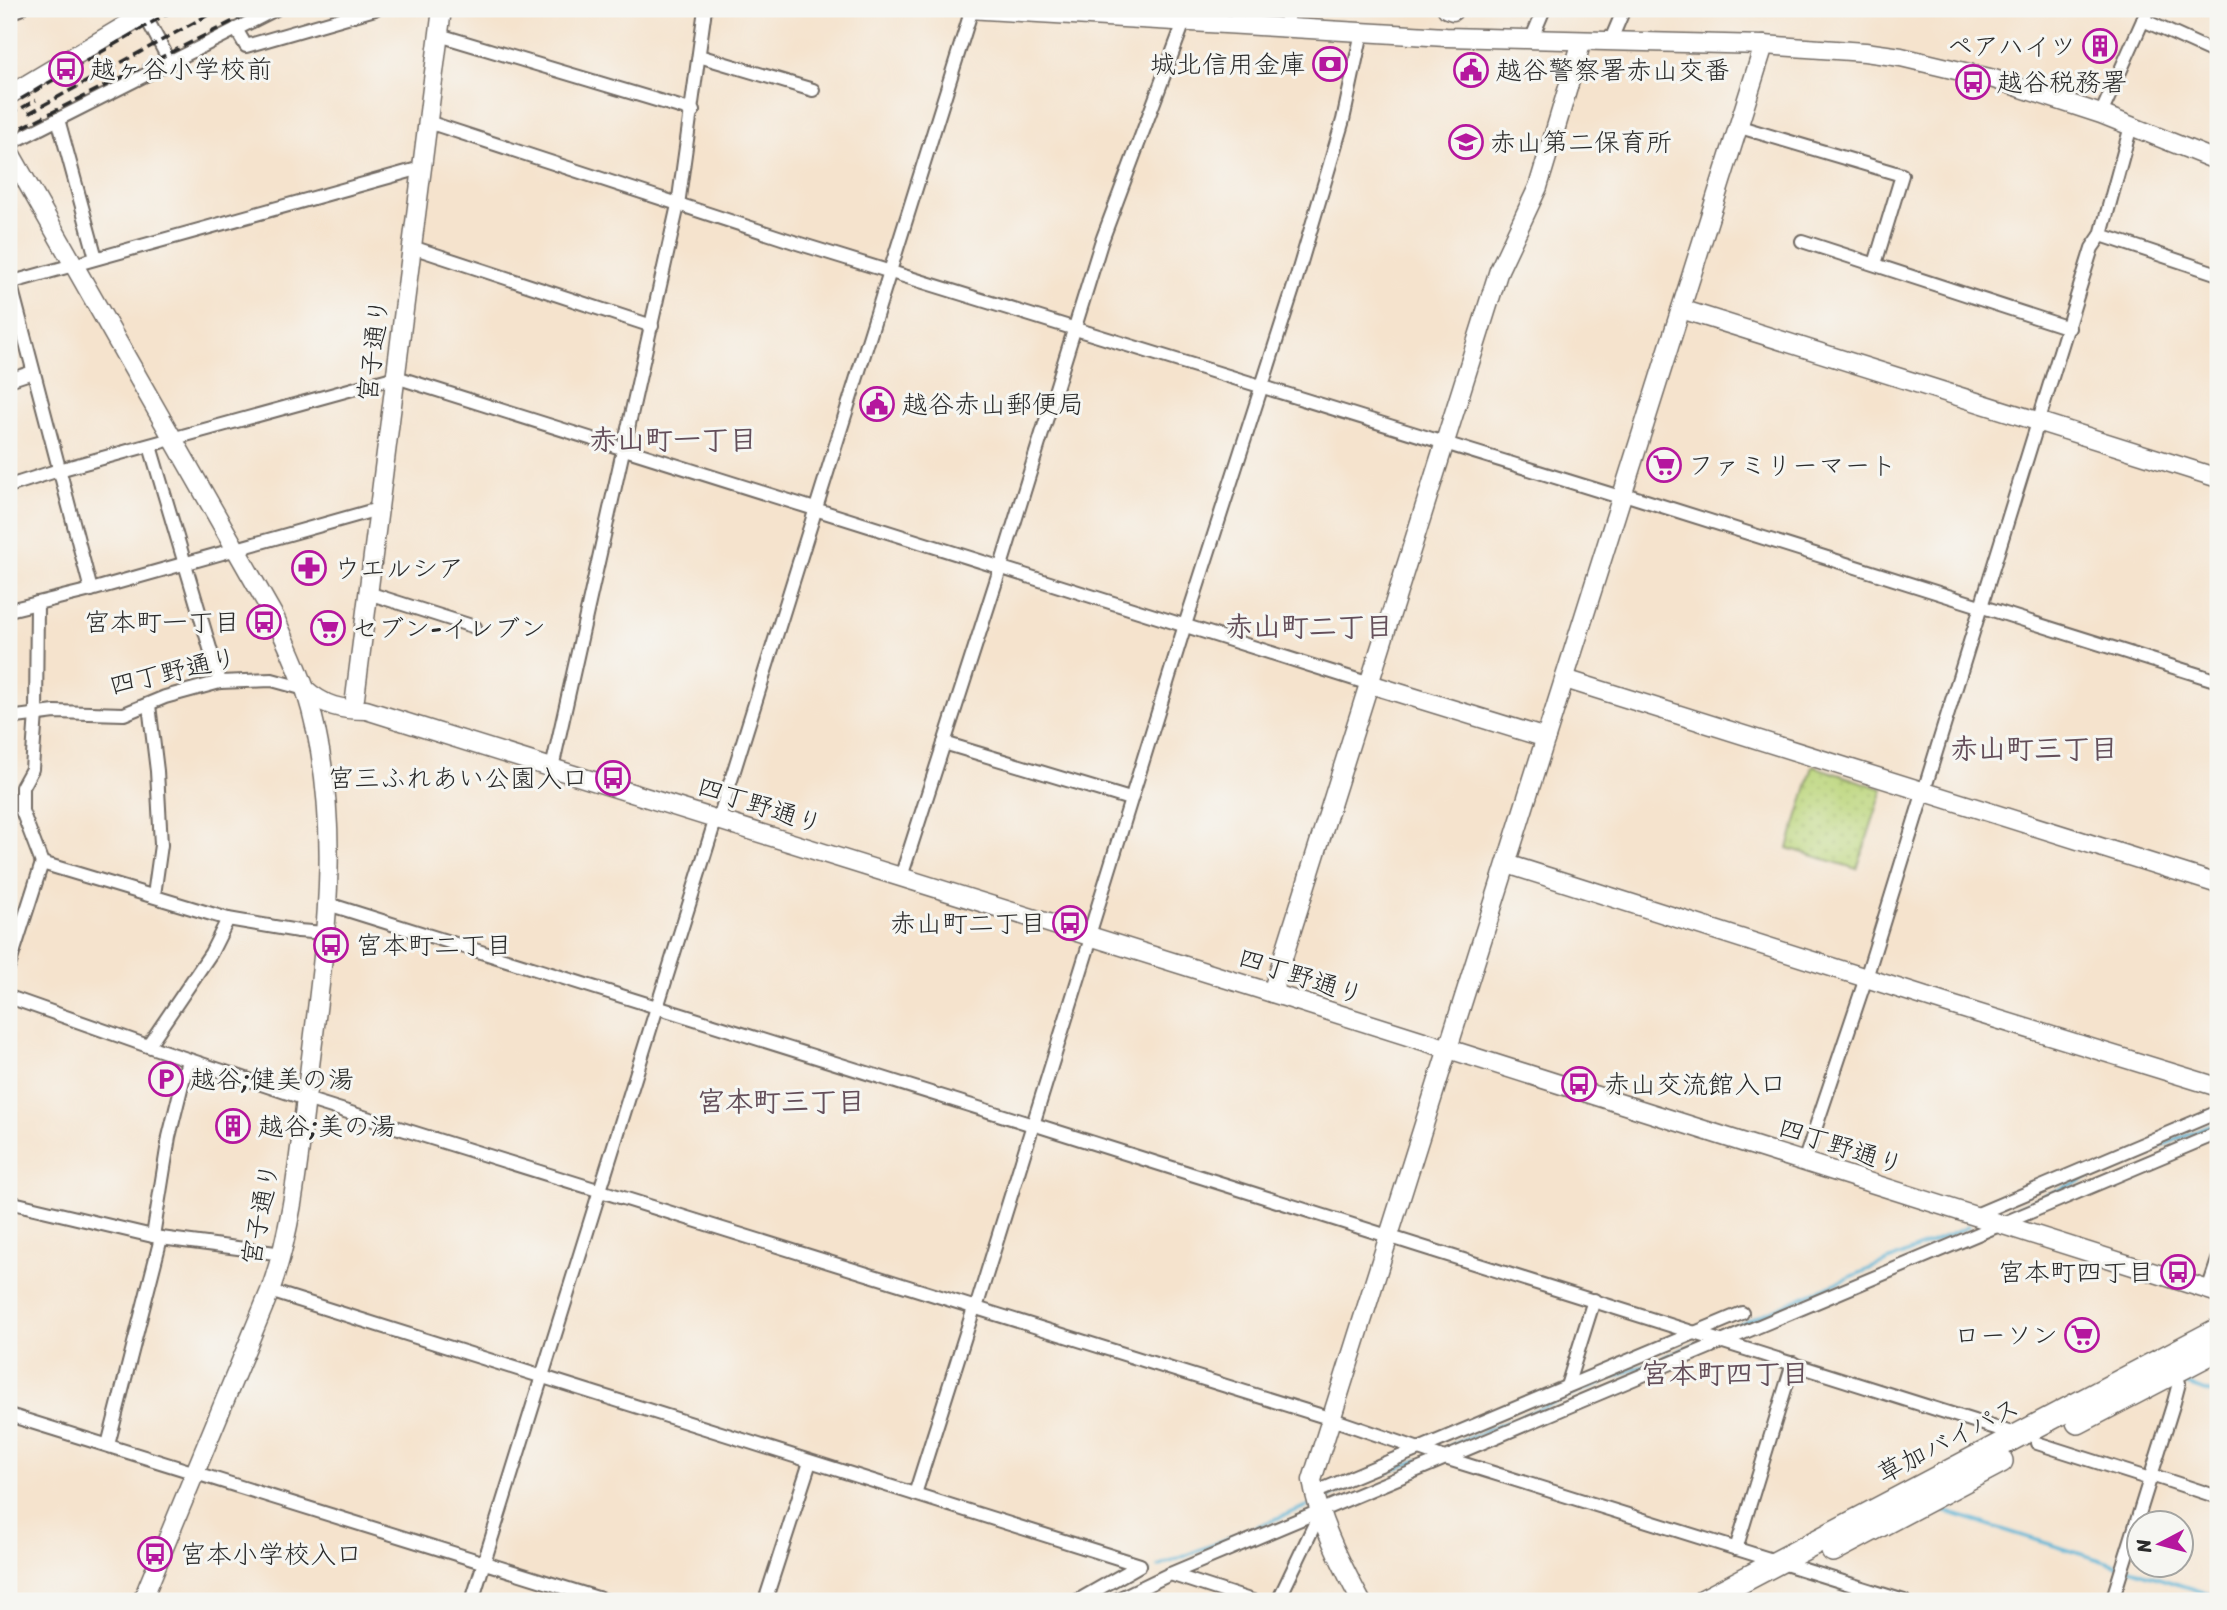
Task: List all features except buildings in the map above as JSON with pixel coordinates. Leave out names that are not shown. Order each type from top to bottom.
[{"type":"highway","name":"草加バイパス","points":[[1737,1601],[2218,1330]]},
{"type":"highway","name":"草加バイパス","points":[[1704,1601],[1776,1562],[2028,1439],[2174,1373],[2218,1349]]},
{"type":"street","points":[[9,13],[20,9]]},
{"type":"street","points":[[9,144],[276,9]]},
{"type":"street","points":[[236,29],[246,46],[375,9]]},
{"type":"street","name":"宮子通り","points":[[360,704],[368,593],[442,9]]},
{"type":"street","points":[[552,768],[678,205],[705,9]]},
{"type":"street","points":[[472,1601],[971,9],[1184,22],[1211,16],[1283,27],[1446,37],[1764,45],[1854,51],[1901,57],[1994,79],[2101,114],[2218,161]]},
{"type":"street","points":[[1283,27],[1292,9]]},
{"type":"street","points":[[1531,40],[1544,9]]},
{"type":"street","points":[[1610,42],[1624,9]]},
{"type":"street","points":[[9,95],[146,10],[170,62]]},
{"type":"street","points":[[1446,37],[1451,10]]},
{"type":"street","points":[[2101,114],[2146,14],[2218,54]]},
{"type":"street","points":[[901,877],[1101,243],[1184,22]]},
{"type":"street","points":[[915,1494],[1091,938],[1090,932],[1130,799],[1294,286],[1343,120],[1362,32]]},
{"type":"street","points":[[439,35],[693,111]]},
{"type":"street","points":[[1272,993],[1499,270],[1538,187],[1582,41]]},
{"type":"street","points":[[1362,1601],[1345,1571],[1312,1480],[1764,45]]},
{"type":"street","points":[[699,56],[813,90]]},
{"type":"street","points":[[58,119],[96,258]]},
{"type":"street","points":[[428,122],[889,271],[2218,681]]},
{"type":"street","points":[[1804,1162],[1866,978],[2040,423],[2092,247],[2101,235],[2132,126]]},
{"type":"street","points":[[1740,127],[1902,175],[1875,264]]},
{"type":"street","name":"宮子通り","points":[[9,150],[275,618],[305,689],[320,749],[327,798],[330,860],[326,933],[306,1099],[283,1254],[142,1601]]},
{"type":"street","points":[[91,590],[9,281],[421,168]]},
{"type":"street","points":[[2101,235],[2218,274]]},
{"type":"street","points":[[1802,241],[2069,328]]},
{"type":"street","points":[[412,247],[652,326]]},
{"type":"street","points":[[1681,309],[2218,478]]},
{"type":"street","points":[[9,380],[33,372]]},
{"type":"street","points":[[9,486],[396,377],[1546,738]]},
{"type":"street","points":[[150,446],[220,682]]},
{"type":"street","points":[[9,610],[91,590],[378,509]]},
{"type":"street","points":[[368,593],[475,627]]},
{"type":"street","points":[[9,966],[42,863],[22,811],[22,788],[33,769],[37,603]]},
{"type":"street","points":[[1565,679],[2218,884]]},
{"type":"street","name":"四丁野通り","points":[[9,718],[36,713],[124,714],[166,697],[220,682],[272,680],[360,704],[552,768],[2213,1292]]},
{"type":"street","points":[[149,705],[157,771],[161,845],[154,895]]},
{"type":"street","points":[[944,743],[1130,799]]},
{"type":"street","points":[[42,863],[228,919],[326,933]]},
{"type":"street","points":[[1507,864],[2218,1087]]},
{"type":"street","points":[[328,904],[1697,1332],[2028,1439],[2218,1496]]},
{"type":"street","points":[[148,1046],[211,953],[228,919]]},
{"type":"street","points":[[9,997],[306,1099],[1332,1419],[1445,1458],[1904,1601]]},
{"type":"street","points":[[108,1445],[157,1238],[169,1137],[188,1060]]},
{"type":"street","points":[[1973,1216],[2218,1112]]},
{"type":"street","points":[[1317,1499],[1445,1458],[2218,1133]]},
{"type":"street","points":[[9,1202],[157,1238],[283,1254]]},
{"type":"street","points":[[2213,1292],[2218,1260]]},
{"type":"street","points":[[270,1291],[1140,1565],[1077,1601]]},
{"type":"street","points":[[1567,1386],[1594,1300]]},
{"type":"street","points":[[1114,1601],[1419,1448],[1742,1313]]},
{"type":"street","points":[[1736,1549],[1793,1363]]},
{"type":"street","points":[[2112,1601],[2179,1383],[2174,1373]]},
{"type":"street","points":[[9,1415],[607,1601]]},
{"type":"street","points":[[765,1601],[810,1462]]},
{"type":"street","points":[[1278,1601],[1317,1499]]},
{"type":"street","points":[[1170,1574],[1253,1601]]},
{"type":"green space","points":[[1813,766],[1883,789],[1857,869],[1788,848]]},
{"type":"waterway","points":[[2004,1213],[2218,1122]]},
{"type":"waterway","points":[[1719,1333],[1968,1227]]},
{"type":"waterway","points":[[1449,1446],[1700,1342]]},
{"type":"waterway","points":[[2185,1384],[2218,1395]]},
{"type":"waterway","points":[[1328,1497],[1418,1460]]},
{"type":"waterway","points":[[1158,1567],[1310,1505]]},
{"type":"waterway","points":[[1938,1509],[2119,1566]]},
{"type":"waterway","points":[[1094,1601],[1149,1572]]},
{"type":"waterway","points":[[2158,1578],[2218,1597]]},
{"type":"railway","points":[[21,99],[175,9]]},
{"type":"railway","points":[[29,113],[219,9]]},
{"type":"railway","points":[[9,134],[257,9]]},
{"type":"railway","points":[[9,115],[36,100]]},
{"type":"place","name":"ペアハイツ","points":[[2100,46]]},
{"type":"place","name":"城北信用金庫","points":[[1330,64]]},
{"type":"place","name":"越ヶ谷小学校前","points":[[66,69]]},
{"type":"place","name":"越谷警察署赤山交番","points":[[1471,70]]},
{"type":"place","name":"越谷税務署","points":[[1973,82]]},
{"type":"place","name":"赤山第二保育所","points":[[1466,142]]},
{"type":"place","name":"越谷赤山郵便局","points":[[877,404]]},
{"type":"place","name":"ファミリーマート","points":[[1664,465]]},
{"type":"place","name":"ウエルシア","points":[[309,568]]},
{"type":"place","name":"宮本町一丁目","points":[[264,622]]},
{"type":"place","name":"セブン-イレブン","points":[[328,628]]},
{"type":"place","name":"宮三ふれあい公園入口","points":[[613,778]]},
{"type":"place","name":"赤山町二丁目","points":[[1070,923]]},
{"type":"place","name":"宮本町二丁目","points":[[331,945]]},
{"type":"place","name":"越谷;健美の湯","points":[[166,1079]]},
{"type":"place","name":"赤山交流館入口","points":[[1579,1084]]},
{"type":"place","name":"越谷;美の湯","points":[[233,1126]]},
{"type":"place","name":"宮本町四丁目","points":[[2178,1272]]},
{"type":"place","name":"ローソン","points":[[2082,1335]]},
{"type":"place","name":"宮本小学校入口","points":[[155,1554]]},
{"type":"district","name":"赤山町一丁目","points":[[673,439]]},
{"type":"district","name":"赤山町二丁目","points":[[1309,626]]},
{"type":"district","name":"赤山町三丁目","points":[[2034,748]]},
{"type":"district","name":"宮本町三丁目","points":[[781,1101]]},
{"type":"district","name":"宮本町四丁目","points":[[1725,1373]]}]
